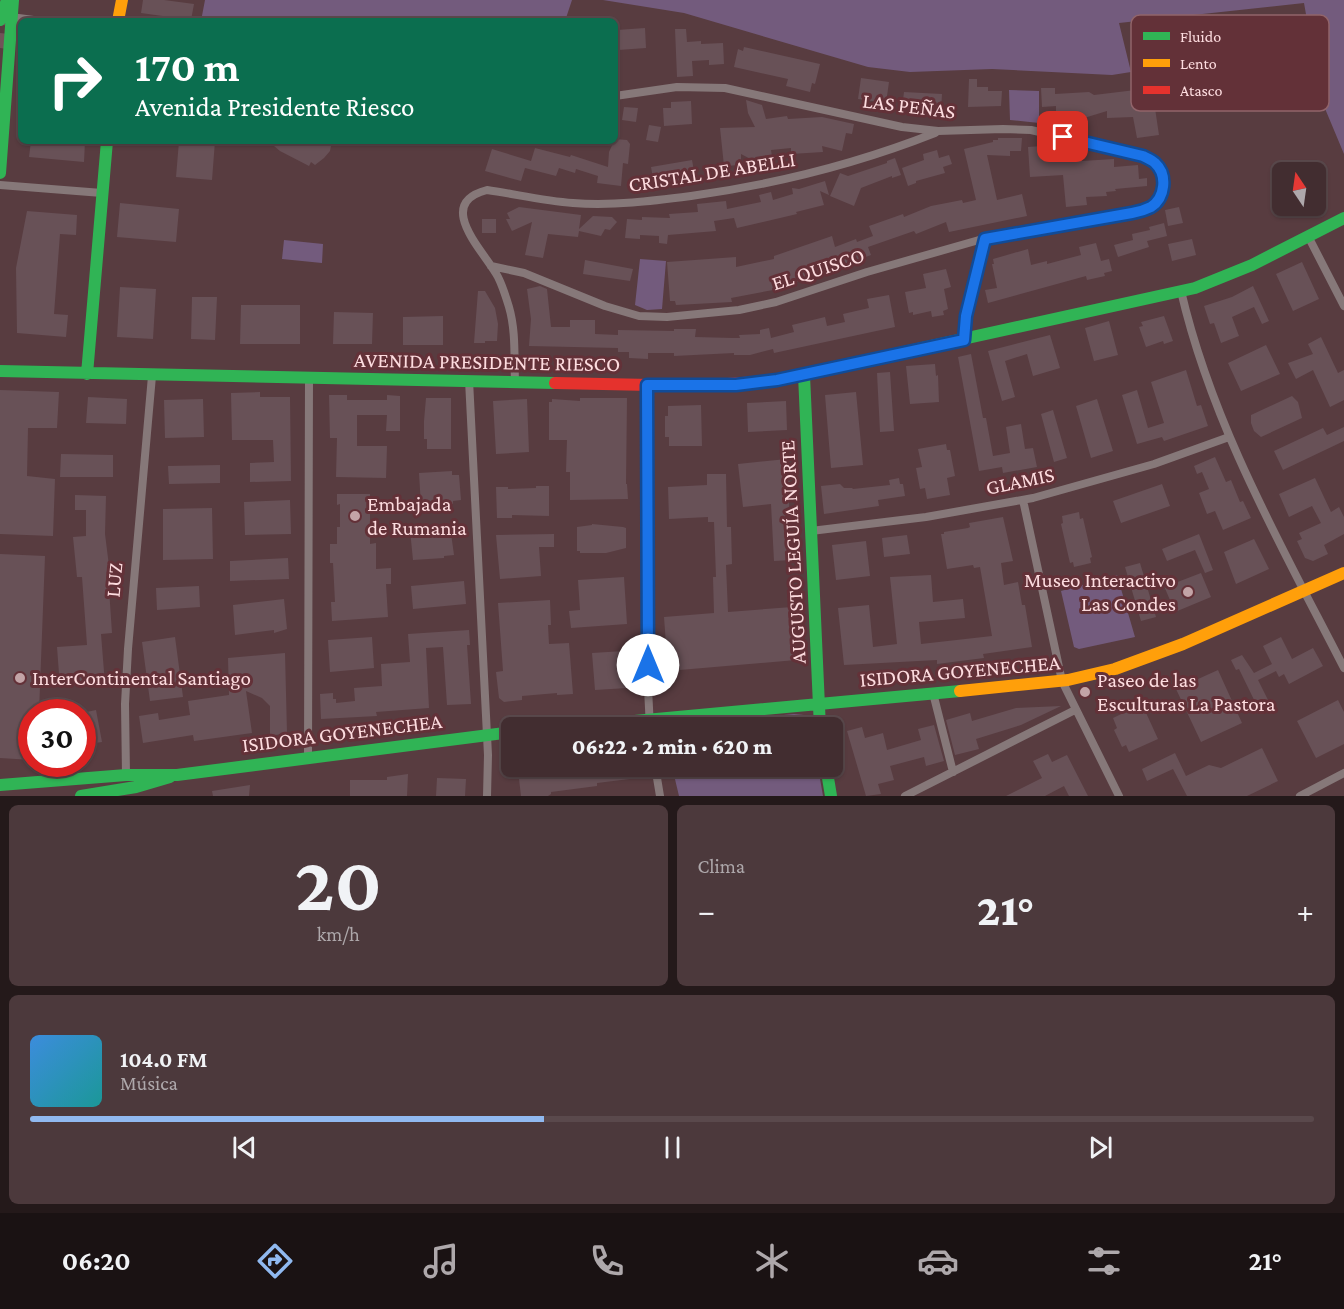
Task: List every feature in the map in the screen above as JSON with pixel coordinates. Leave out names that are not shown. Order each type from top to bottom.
[{"type":"street","points":[[0,173],[6,0]]},
{"type":"street","points":[[6,18],[13,0]]},
{"type":"street","points":[[119,18],[122,0]]},
{"type":"street","name":"LAS PEÑAS","points":[[618,96],[677,87],[725,88],[902,127],[938,131],[1031,130],[1143,156],[1154,162],[1162,174],[1163,189],[1157,202]]},
{"type":"street","name":"CRISTAL DE ABELLI","points":[[515,381],[512,320],[504,292],[492,266],[475,244],[465,223],[464,206],[467,199],[474,193],[487,190],[572,203],[620,204],[660,201],[753,187],[820,172],[904,145],[938,131]]},
{"type":"street","points":[[87,374],[107,144]]},
{"type":"street","points":[[0,184],[102,193]]},
{"type":"street","name":"EL QUISCO","points":[[492,266],[524,273],[605,306],[639,316],[667,317],[739,310],[776,302],[877,269],[985,239],[1123,215],[1145,210],[1157,202]]},
{"type":"street","name":"AVENIDA PRESIDENTE RIESCO","points":[[0,371],[152,376],[736,385],[804,375],[1181,291],[1228,276],[1344,218]]},
{"type":"street","points":[[1308,236],[1344,306]]},
{"type":"street","points":[[964,340],[966,316],[985,239]]},
{"type":"street","points":[[1181,291],[1210,386],[1229,437],[1344,668]]},
{"type":"street","name":"AUGUSTO LEGUÍA NORTE","points":[[804,375],[820,717]]},
{"type":"street","name":"LUZ","points":[[127,792],[125,704],[128,649],[152,376]]},
{"type":"street","points":[[308,757],[309,378]]},
{"type":"street","points":[[469,380],[489,769],[487,796]]},
{"type":"street","points":[[647,385],[650,717]]},
{"type":"street","name":"GLAMIS","points":[[811,531],[926,517],[1023,500],[1124,474],[1229,437]]},
{"type":"street","points":[[1023,500],[1062,681],[1119,796]]},
{"type":"street","name":"ISIDORA GOYENECHEA","points":[[701,717],[819,703],[1062,681],[1118,669],[1154,656],[1344,573]]},
{"type":"street","points":[[933,693],[953,772]]},
{"type":"street","points":[[905,796],[1075,710]]},
{"type":"street","name":"ISIDORA GOYENECHEA","points":[[0,785],[126,775],[177,775],[501,733]]},
{"type":"street","points":[[1300,796],[1344,773]]},
{"type":"street","name":"ISIDORA GOYENECHEA","points":[[81,796],[127,792],[177,775]]},
{"type":"street","points":[[657,777],[660,796]]},
{"type":"street","points":[[828,777],[831,796]]},
{"type":"shaded area","points":[[205,0],[572,0],[566,18],[202,18]]},
{"type":"shaded area","points":[[603,0],[1344,0],[1344,154],[1326,111],[1329,111],[1329,15],[1306,15],[1304,3],[1193,15],[1131,15],[1131,22],[1119,23],[1131,72],[1112,75],[992,69],[910,72],[868,67],[684,13]]},
{"type":"shaded area","points":[[1009,90],[1039,91],[1039,123],[1010,120]]},
{"type":"shaded area","points":[[284,240],[323,244],[322,263],[282,259]]},
{"type":"shaded area","points":[[640,259],[666,261],[662,309],[647,310],[635,305]]},
{"type":"shaded area","points":[[1117,575],[1135,637],[1079,649],[1074,647],[1061,591]]},
{"type":"shaded area","points":[[794,714],[806,717],[762,717]]},
{"type":"shaded area","points":[[674,777],[820,777],[823,796],[679,796]]},
{"type":"building","points":[[143,0],[194,4],[191,18],[141,13]]},
{"type":"building","points":[[645,28],[646,48],[618,50],[618,30]]},
{"type":"building","points":[[675,29],[686,29],[687,42],[723,43],[724,64],[709,65],[709,60],[692,61],[693,76],[677,77]]},
{"type":"building","points":[[744,47],[820,64],[815,84],[812,83],[810,92],[786,86],[788,79],[734,67],[738,49],[743,51]]},
{"type":"building","points":[[861,78],[889,82],[886,103],[858,99]]},
{"type":"building","points":[[969,79],[977,79],[977,87],[988,87],[988,91],[1002,91],[1001,106],[968,107]]},
{"type":"building","points":[[1041,88],[1055,88],[1055,94],[1089,92],[1094,95],[1131,91],[1131,111],[1155,111],[1159,135],[1137,138],[1133,117],[1107,118],[1107,111],[1084,118],[1076,117],[1070,111],[1056,112],[1056,106],[1042,107]]},
{"type":"building","points":[[904,92],[942,94],[941,111],[902,108]]},
{"type":"building","points":[[746,100],[762,105],[766,119],[787,116],[788,119],[822,117],[854,124],[852,134],[846,133],[842,151],[822,146],[823,152],[791,154],[791,148],[771,150],[772,157],[768,162],[760,164],[741,154],[741,165],[724,166],[720,128],[755,127],[748,113]]},
{"type":"building","points":[[691,101],[692,124],[664,126],[663,108],[671,108],[671,102]]},
{"type":"building","points":[[624,107],[638,108],[636,122],[622,120]]},
{"type":"building","points":[[649,125],[661,127],[658,142],[646,140]]},
{"type":"building","points":[[998,138],[1022,138],[1021,151],[1010,151],[1010,156],[987,155],[997,200],[1022,194],[1027,216],[949,232],[946,222],[916,234],[914,231],[868,247],[871,255],[773,290],[731,298],[732,302],[676,305],[675,301],[670,301],[667,262],[736,257],[736,267],[774,259],[774,256],[832,236],[835,247],[856,239],[857,242],[873,236],[869,226],[903,214],[904,217],[931,206],[962,200],[963,203],[976,200],[964,149],[993,142]]},
{"type":"building","points":[[618,139],[627,140],[630,144],[628,164],[623,163],[621,186],[597,183],[598,176],[576,169],[575,173],[559,168],[556,176],[525,168],[521,181],[485,171],[492,149],[531,161],[535,148],[570,157],[571,155],[608,167],[609,152],[613,144],[618,144]]},
{"type":"building","points":[[31,144],[85,144],[84,162],[29,157]]},
{"type":"building","points":[[179,144],[215,144],[212,180],[176,177]]},
{"type":"building","points":[[272,144],[331,144],[330,151],[324,158],[315,165],[311,162],[309,166]]},
{"type":"building","points":[[1056,145],[1057,161],[1082,158],[1082,161],[1114,159],[1114,167],[1138,165],[1139,179],[1147,178],[1147,186],[1115,189],[1116,191],[1106,192],[1107,196],[1086,197],[1087,205],[1066,207],[1063,175],[1030,177],[1028,147]]},
{"type":"building","points":[[937,150],[939,158],[949,155],[952,164],[943,167],[945,173],[916,181],[908,186],[902,168],[924,160],[923,154]]},
{"type":"building","points":[[895,158],[901,175],[892,178],[892,176],[861,188],[854,206],[830,196],[840,173],[848,176],[887,163]]},
{"type":"building","points":[[692,160],[694,171],[689,172],[691,181],[660,186],[659,183],[654,184],[651,167]]},
{"type":"building","points":[[825,181],[829,195],[820,191],[824,205],[796,212],[797,214],[737,228],[734,218],[714,221],[716,231],[668,235],[667,244],[659,243],[659,236],[640,235],[640,239],[625,238],[627,219],[670,218],[669,214],[698,212],[697,204],[726,201],[727,209],[761,202],[759,195],[771,192],[773,200],[793,194],[792,188],[799,189]]},
{"type":"building","points":[[120,203],[179,209],[176,242],[117,237]]},
{"type":"building","points":[[519,207],[581,215],[579,229],[593,216],[612,217],[617,222],[610,230],[605,229],[601,236],[579,231],[578,237],[548,234],[543,258],[525,255],[532,222],[512,231],[506,219],[510,219],[507,213]]},
{"type":"building","points":[[1179,207],[1183,223],[1168,226],[1165,210]]},
{"type":"building","points":[[27,211],[77,215],[76,235],[60,234],[54,314],[68,315],[66,337],[17,333],[16,268]]},
{"type":"building","points":[[482,219],[496,219],[496,233],[482,233]]},
{"type":"building","points":[[1164,223],[1167,236],[1147,241],[1149,247],[1118,257],[1114,245],[1133,240],[1132,234],[1150,230],[1149,227]]},
{"type":"building","points":[[1192,239],[1196,255],[1172,261],[1168,244]]},
{"type":"building","points":[[1096,243],[1101,261],[1109,259],[1112,271],[1104,273],[1105,276],[1087,280],[1086,276],[988,303],[985,290],[997,288],[993,259],[1028,249],[1031,265],[1047,261],[1047,264],[1081,255],[1079,247]]},
{"type":"building","points":[[585,260],[633,269],[630,281],[583,274]]},
{"type":"building","points":[[1302,262],[1319,299],[1293,311],[1276,274]]},
{"type":"building","points":[[946,269],[951,287],[944,289],[948,309],[943,311],[944,315],[932,317],[931,311],[913,315],[913,312],[909,313],[905,292],[926,288],[923,274]]},
{"type":"building","points":[[540,286],[547,289],[551,327],[570,327],[570,320],[595,320],[595,334],[618,335],[618,330],[696,329],[695,337],[740,338],[739,335],[760,334],[760,330],[769,328],[771,338],[794,332],[792,325],[825,317],[827,326],[845,322],[843,314],[869,308],[867,299],[889,295],[895,327],[774,353],[773,349],[750,355],[734,355],[734,353],[674,356],[674,353],[648,353],[648,359],[629,358],[629,352],[618,352],[618,348],[529,346],[531,319],[527,289]]},
{"type":"building","points":[[1253,286],[1269,321],[1262,324],[1254,307],[1232,317],[1239,336],[1221,343],[1214,323],[1210,324],[1204,306],[1232,297]]},
{"type":"building","points":[[120,287],[156,289],[153,339],[117,337]]},
{"type":"building","points":[[478,291],[485,291],[495,308],[498,324],[497,341],[474,343]]},
{"type":"building","points":[[192,297],[217,297],[215,340],[191,339]]},
{"type":"building","points":[[241,305],[300,305],[300,344],[240,344]]},
{"type":"building","points":[[334,312],[373,313],[372,344],[333,344]]},
{"type":"building","points":[[443,316],[443,345],[403,345],[403,317]]},
{"type":"building","points":[[1164,316],[1173,341],[1164,344],[1163,341],[1146,347],[1139,327],[1143,326],[1141,322]]},
{"type":"building","points":[[1109,321],[1118,355],[1094,361],[1085,328]]},
{"type":"building","points":[[1050,335],[1060,368],[1033,376],[1027,354],[1005,361],[1015,397],[1002,401],[988,351]]},
{"type":"building","points":[[1321,337],[1338,373],[1344,370],[1344,400],[1330,407],[1313,370],[1296,379],[1288,363],[1313,354],[1308,344]]},
{"type":"building","points":[[1266,345],[1280,374],[1241,391],[1228,363]]},
{"type":"building","points":[[971,354],[993,456],[1010,453],[1006,427],[1021,424],[1025,449],[1033,448],[1037,467],[1003,473],[1002,467],[979,471],[958,357]]},
{"type":"building","points":[[935,364],[936,376],[938,375],[939,402],[910,404],[906,366]]},
{"type":"building","points":[[1186,370],[1197,406],[1201,405],[1208,426],[1164,441],[1162,437],[1137,444],[1122,395],[1137,390],[1148,428],[1164,423],[1151,382]]},
{"type":"building","points":[[890,372],[894,431],[880,432],[877,373]]},
{"type":"building","points":[[0,390],[59,392],[57,428],[28,428],[27,476],[55,479],[53,536],[0,534]]},
{"type":"building","points":[[260,392],[260,397],[290,397],[291,481],[250,482],[250,463],[274,462],[273,440],[232,440],[231,393]]},
{"type":"building","points":[[856,392],[863,465],[831,468],[825,395]]},
{"type":"building","points":[[329,395],[347,395],[347,400],[387,400],[387,395],[400,396],[400,431],[386,431],[387,415],[357,415],[357,446],[387,446],[386,478],[336,477],[337,438],[330,438]]},
{"type":"building","points":[[1292,396],[1298,402],[1302,418],[1261,437],[1254,431],[1251,415]]},
{"type":"building","points":[[88,397],[127,399],[126,424],[86,423]]},
{"type":"building","points":[[426,398],[451,398],[451,449],[427,449],[427,439],[424,439]]},
{"type":"building","points":[[580,398],[627,398],[626,484],[628,499],[570,500],[570,472],[566,472],[567,440],[549,440],[549,402],[552,402],[552,399],[580,401]]},
{"type":"building","points":[[203,399],[204,437],[165,438],[164,400]]},
{"type":"building","points":[[527,399],[529,452],[496,454],[493,401]]},
{"type":"building","points":[[1097,399],[1113,451],[1091,458],[1076,406]]},
{"type":"building","points":[[786,401],[787,430],[748,432],[747,403]]},
{"type":"building","points":[[701,405],[702,446],[669,446],[669,437],[665,437],[665,416],[668,416],[668,406]]},
{"type":"building","points":[[1053,410],[1067,458],[1054,462],[1041,414]]},
{"type":"building","points":[[1344,427],[1344,441],[1283,470],[1274,451],[1323,428],[1327,435]]},
{"type":"building","points":[[946,444],[947,450],[950,450],[955,476],[947,478],[950,495],[927,499],[925,488],[920,489],[916,468],[922,467],[918,449]]},
{"type":"building","points":[[61,454],[113,455],[113,477],[60,477]]},
{"type":"building","points":[[1215,457],[1226,482],[1231,480],[1240,502],[1243,501],[1251,518],[1223,530],[1215,511],[1207,514],[1199,493],[1209,489],[1202,472],[1197,474],[1194,466]]},
{"type":"building","points":[[787,459],[792,502],[789,502],[792,560],[774,561],[771,504],[743,507],[738,464]]},
{"type":"building","points":[[220,465],[220,483],[169,484],[168,466]]},
{"type":"building","points":[[452,471],[452,475],[459,475],[461,500],[453,501],[453,504],[421,506],[419,473]]},
{"type":"building","points":[[707,474],[726,474],[727,527],[731,527],[732,564],[726,565],[728,612],[792,607],[796,660],[668,671],[664,617],[714,613],[713,577],[716,577],[714,522],[708,522],[708,517],[669,519],[668,487],[707,485]]},
{"type":"building","points":[[899,478],[900,484],[903,484],[905,496],[878,500],[879,506],[824,514],[821,486],[840,484],[844,488],[853,489],[890,485],[889,480]]},
{"type":"building","points":[[1315,478],[1331,512],[1339,507],[1344,517],[1344,534],[1324,545],[1328,554],[1313,561],[1305,558],[1297,541],[1302,539],[1299,533],[1321,523],[1312,506],[1289,517],[1279,494]]},
{"type":"building","points":[[1162,484],[1170,506],[1121,523],[1113,501]]},
{"type":"building","points":[[536,486],[549,486],[549,516],[512,515],[512,518],[497,518],[496,487],[508,487],[508,489],[536,488]]},
{"type":"building","points":[[337,494],[370,494],[370,544],[376,543],[376,569],[391,568],[391,584],[386,584],[388,617],[332,621],[331,602],[335,602],[330,544],[337,544],[337,527],[340,527],[340,504],[337,505]]},
{"type":"building","points":[[75,495],[106,496],[105,534],[110,574],[108,574],[112,633],[101,634],[105,684],[60,687],[57,647],[87,645],[82,577],[77,577],[73,537],[86,536],[86,510],[75,510]]},
{"type":"building","points":[[290,500],[291,534],[245,535],[244,502]]},
{"type":"building","points":[[212,508],[213,559],[163,560],[163,509]]},
{"type":"building","points":[[1079,512],[1080,519],[1083,518],[1092,557],[1090,558],[1091,563],[1074,567],[1073,562],[1070,563],[1061,524],[1063,523],[1062,516]]},
{"type":"building","points":[[1003,517],[1013,561],[1001,563],[1004,585],[1018,582],[1022,605],[1025,605],[1032,647],[983,654],[984,658],[937,664],[937,660],[844,665],[838,608],[869,605],[873,647],[897,644],[890,577],[931,575],[933,602],[963,599],[965,618],[919,622],[921,644],[992,636],[980,567],[974,568],[973,565],[947,569],[941,534],[968,528],[969,523]]},
{"type":"building","points":[[592,524],[626,528],[626,548],[606,553],[577,551],[577,527]]},
{"type":"building","points":[[442,525],[442,527],[450,526],[454,555],[413,560],[410,530]]},
{"type":"building","points":[[554,534],[554,547],[539,547],[541,576],[500,579],[496,535]]},
{"type":"building","points":[[1199,534],[1213,570],[1205,573],[1195,550],[1167,561],[1162,549]]},
{"type":"building","points":[[907,535],[910,554],[884,557],[882,538]]},
{"type":"building","points":[[1254,539],[1269,569],[1236,584],[1224,552]]},
{"type":"building","points":[[866,541],[870,576],[836,580],[832,545]]},
{"type":"building","name":"InterContinental Santiago","points":[[0,554],[45,556],[40,699],[18,699],[18,759],[0,758]]},
{"type":"building","points":[[288,558],[289,579],[230,581],[230,561]]},
{"type":"building","points":[[1140,563],[1156,617],[1141,621],[1125,567]]},
{"type":"building","name":"Museo Interactivo Las Condes","points":[[1201,573],[1211,597],[1175,612],[1164,586]]},
{"type":"building","points":[[624,577],[627,624],[571,628],[569,611],[580,610],[578,580]]},
{"type":"building","points":[[464,581],[466,604],[413,609],[411,586]]},
{"type":"building","points":[[199,586],[200,607],[157,610],[156,588]]},
{"type":"building","points":[[284,599],[287,629],[274,633],[274,630],[235,635],[233,605]]},
{"type":"building","points":[[550,600],[549,644],[569,643],[573,694],[522,696],[522,700],[504,702],[499,698],[496,672],[503,671],[498,603]]},
{"type":"building","points":[[469,630],[470,645],[467,645],[471,704],[447,705],[443,647],[426,648],[429,708],[376,712],[377,716],[321,719],[320,694],[333,693],[336,703],[355,701],[354,688],[382,686],[381,664],[410,662],[408,634]]},
{"type":"building","points":[[175,637],[183,697],[150,701],[142,642]]},
{"type":"building","points":[[372,637],[374,668],[330,672],[328,640]]},
{"type":"building","points":[[1281,637],[1292,659],[1313,648],[1323,666],[1289,684],[1284,674],[1279,677],[1276,671],[1258,680],[1269,702],[1258,708],[1239,669],[1236,670],[1231,660],[1242,655],[1254,673],[1272,664],[1263,646]]},
{"type":"building","points":[[624,651],[627,688],[595,690],[592,653]]},
{"type":"building","points":[[285,653],[287,733],[270,736],[270,706],[262,698],[246,691],[252,733],[194,741],[193,735],[143,743],[139,716],[158,713],[159,720],[190,715],[188,701],[229,695],[228,658]]},
{"type":"building","points":[[1218,670],[1242,723],[1201,742],[1176,689]]},
{"type":"building","points":[[1338,700],[1344,712],[1344,744],[1316,758],[1297,721]]},
{"type":"building","points":[[1142,704],[1158,739],[1129,752],[1126,745],[1122,747],[1114,730],[1117,728],[1113,718]]},
{"type":"building","points":[[1061,706],[1021,725],[976,739],[979,749],[955,755],[946,720],[970,713],[972,721],[1016,708]]},
{"type":"building","points":[[96,710],[102,742],[96,743]]},
{"type":"building","points":[[934,725],[944,761],[926,766],[924,757],[890,766],[894,780],[878,784],[881,794],[866,796],[847,731],[862,727],[865,738],[883,733],[887,750],[921,740],[918,729]]},
{"type":"building","points":[[1262,748],[1278,781],[1247,796],[1187,796],[1173,769],[1147,781],[1142,769],[1175,753],[1186,776],[1209,765],[1221,768]]},
{"type":"building","points":[[1048,754],[1052,762],[1067,755],[1088,796],[1069,796],[1064,786],[1045,796],[1006,796],[1042,778],[1033,761]]},
{"type":"building","points":[[408,774],[407,796],[350,796],[350,780],[387,780],[387,777]]},
{"type":"building","points":[[523,777],[638,778],[551,792],[548,796],[521,796],[519,779],[523,779]]},
{"type":"building","points":[[437,778],[466,779],[465,796],[436,796]]},
{"type":"building","points":[[250,785],[249,796],[213,796],[212,791]]},
{"type":"tunnel","points":[[0,48],[5,7]]},
{"type":"traffic: fast","points":[[0,20],[7,0]]},
{"type":"traffic: fast","points":[[0,173],[13,0]]},
{"type":"traffic: fast","points":[[87,374],[107,144]]},
{"type":"traffic: fast","points":[[772,381],[1195,288],[1252,265],[1344,218]]},
{"type":"traffic: fast","points":[[0,371],[555,383]]},
{"type":"traffic: fast","points":[[804,375],[820,717]]},
{"type":"traffic: fast","points":[[678,717],[960,691]]},
{"type":"traffic: fast","points":[[0,785],[126,775],[177,775],[501,733]]},
{"type":"traffic: fast","points":[[81,796],[136,787],[170,777]]},
{"type":"traffic: fast","points":[[828,777],[831,796]]},
{"type":"traffic: slow","points":[[119,18],[122,0]]},
{"type":"traffic: slow","points":[[960,691],[1068,680],[1115,669],[1183,644],[1344,573]]},
{"type":"traffic: jam","points":[[555,383],[698,386],[772,381]]},
{"type":"place","name":"Embajada de Rumania","points":[[355,516]]},
{"type":"place","name":"Museo Interactivo Las Condes","points":[[1188,592]]},
{"type":"place","name":"InterContinental Santiago","points":[[20,678]]},
{"type":"place","name":"Paseo de las Esculturas La Pastora","points":[[1085,692]]},
{"type":"route","points":[[648,665],[647,385],[736,385],[777,380],[964,340],[966,316],[985,239],[1145,210],[1153,206],[1160,197],[1163,179],[1161,170],[1154,162],[1143,156],[1063,137]]}]
